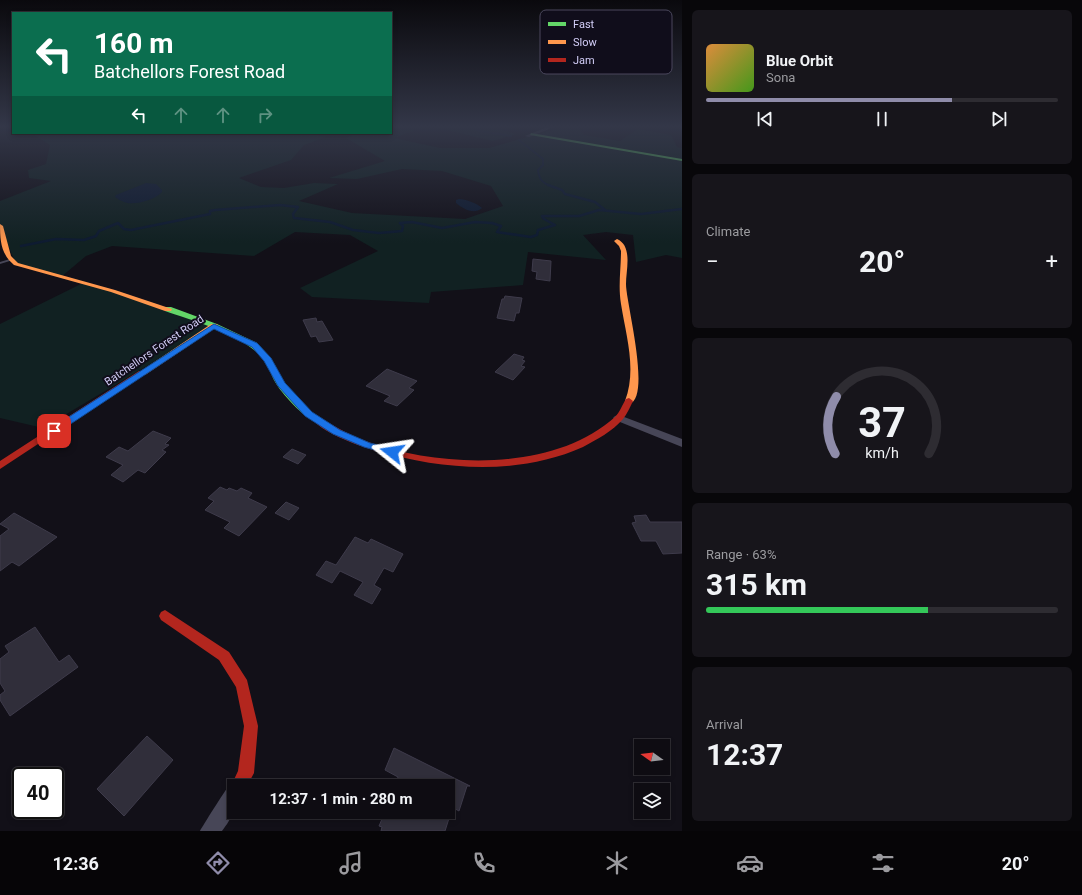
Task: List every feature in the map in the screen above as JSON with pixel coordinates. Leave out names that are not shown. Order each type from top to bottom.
[{"type":"street","points":[[0,226],[5,248],[8,257],[11,260]]},
{"type":"street","points":[[214,326],[254,345],[268,360],[282,385],[308,414],[337,432],[367,445],[416,458],[460,463],[505,463],[540,459],[573,449],[585,443],[619,418],[634,392],[634,352],[623,292],[624,251],[622,245],[617,241]]},
{"type":"street","name":"Batchellors Forest Road","points":[[11,260],[25,268],[113,291],[214,326]]},
{"type":"street","name":"Batchellors Forest Road","points":[[0,466],[214,326]]},
{"type":"street","points":[[619,418],[682,443]]},
{"type":"street","points":[[165,616],[224,656],[242,684],[252,726],[246,773],[243,779]]},
{"type":"street","points":[[210,831],[227,806]]},
{"type":"lane","points":[[0,263],[11,260]]},
{"type":"shaded area","points":[[41,166],[274,166],[239,178],[261,187],[284,188],[314,183],[338,184],[299,201],[352,213],[465,219],[503,206],[491,186],[442,171],[402,169],[357,179],[329,178],[369,166],[682,166],[682,258],[666,255],[636,262],[633,235],[606,232],[583,235],[606,260],[528,252],[523,285],[431,292],[429,303],[312,297],[300,288],[378,251],[350,235],[295,232],[254,256],[112,246],[86,256],[61,277],[16,264],[0,226],[0,201],[51,181],[29,178],[28,170]]},
{"type":"shaded area","points":[[85,282],[214,326],[43,428],[0,418],[0,324]]},
{"type":"water","points":[[146,183],[156,184],[162,192],[155,198],[139,203],[128,203],[115,197],[116,195]]},
{"type":"water","points":[[459,199],[477,204],[482,208],[476,211],[465,209],[456,203],[456,200]]},
{"type":"building","points":[[533,259],[551,261],[550,281],[536,279],[537,272],[532,271]]},
{"type":"building","points":[[505,296],[522,298],[519,313],[516,313],[514,321],[497,318],[502,299],[504,299]]},
{"type":"building","points":[[316,318],[317,322],[322,321],[333,340],[319,342],[316,336],[311,337],[303,320]]},
{"type":"building","points":[[514,354],[524,357],[522,360],[525,361],[521,366],[525,367],[513,380],[495,372]]},
{"type":"building","points":[[387,369],[417,381],[409,388],[414,390],[397,406],[384,401],[390,396],[366,386]]},
{"type":"building","points":[[153,431],[171,438],[165,444],[169,445],[162,450],[166,452],[145,473],[138,470],[123,482],[111,475],[123,465],[106,457],[119,447],[128,451]]},
{"type":"building","points":[[292,449],[306,455],[298,464],[283,457]]},
{"type":"building","points":[[220,487],[227,490],[229,488],[237,491],[241,488],[252,493],[248,498],[267,507],[239,536],[224,528],[230,522],[205,510],[214,501],[208,498]]},
{"type":"building","points":[[286,502],[299,508],[289,520],[275,513]]},
{"type":"building","points":[[14,513],[57,537],[19,566],[12,562],[0,571],[0,536],[9,529],[0,524]]},
{"type":"building","points":[[646,515],[650,522],[682,522],[682,553],[663,554],[656,541],[641,541],[632,523],[636,522],[634,516]]},
{"type":"building","points":[[355,537],[368,543],[371,539],[403,554],[393,572],[384,568],[374,585],[381,589],[372,604],[354,595],[363,582],[340,571],[332,583],[316,575],[326,561],[336,565]]},
{"type":"building","points":[[35,627],[59,662],[69,655],[78,667],[10,716],[0,700],[0,695],[5,691],[0,683],[0,659],[9,652],[5,646]]},
{"type":"building","points":[[147,736],[173,760],[124,816],[97,789]]},
{"type":"building","points":[[394,748],[470,786],[467,786],[459,811],[455,809],[455,779],[397,779],[398,777],[385,770]]},
{"type":"building","points":[[382,819],[449,819],[445,831],[381,831],[382,827],[379,826]]},
{"type":"waterway","points":[[542,166],[538,170],[539,176],[543,182],[548,185]]},
{"type":"waterway","points":[[548,185],[562,190],[565,194],[595,202],[605,210]]},
{"type":"waterway","points":[[21,246],[56,239],[84,240],[96,236],[99,231],[118,223],[124,229],[131,230],[210,214],[210,211],[215,210],[280,205],[298,207],[293,214],[294,218],[330,222],[353,230],[379,233],[402,231],[403,226],[400,223],[412,222],[442,228],[475,222],[492,223],[501,226],[497,232],[531,237],[537,235],[538,230],[555,225],[544,219],[542,216],[579,216],[599,210],[641,214],[682,209]]},
{"type":"traffic: fast","points":[[168,309],[214,326],[254,345],[268,360],[281,385],[308,414],[319,421]]},
{"type":"traffic: slow","points":[[0,226],[8,257],[16,264],[113,291],[168,309]]},
{"type":"traffic: slow","points":[[617,241],[622,245],[624,251],[624,303],[635,362],[633,390],[629,401]]},
{"type":"traffic: slow","points":[[142,373],[214,326]]},
{"type":"traffic: jam","points":[[0,466],[142,373]]},
{"type":"traffic: jam","points":[[319,421],[361,443],[397,453],[429,460],[498,464],[532,460],[564,451],[593,438],[618,419],[629,401]]},
{"type":"traffic: jam","points":[[165,616],[224,656],[242,685],[251,726],[246,773],[243,779]]},
{"type":"route","points":[[54,431],[214,326],[254,345],[268,360],[282,385],[308,414],[337,432],[367,445],[392,452]]}]
